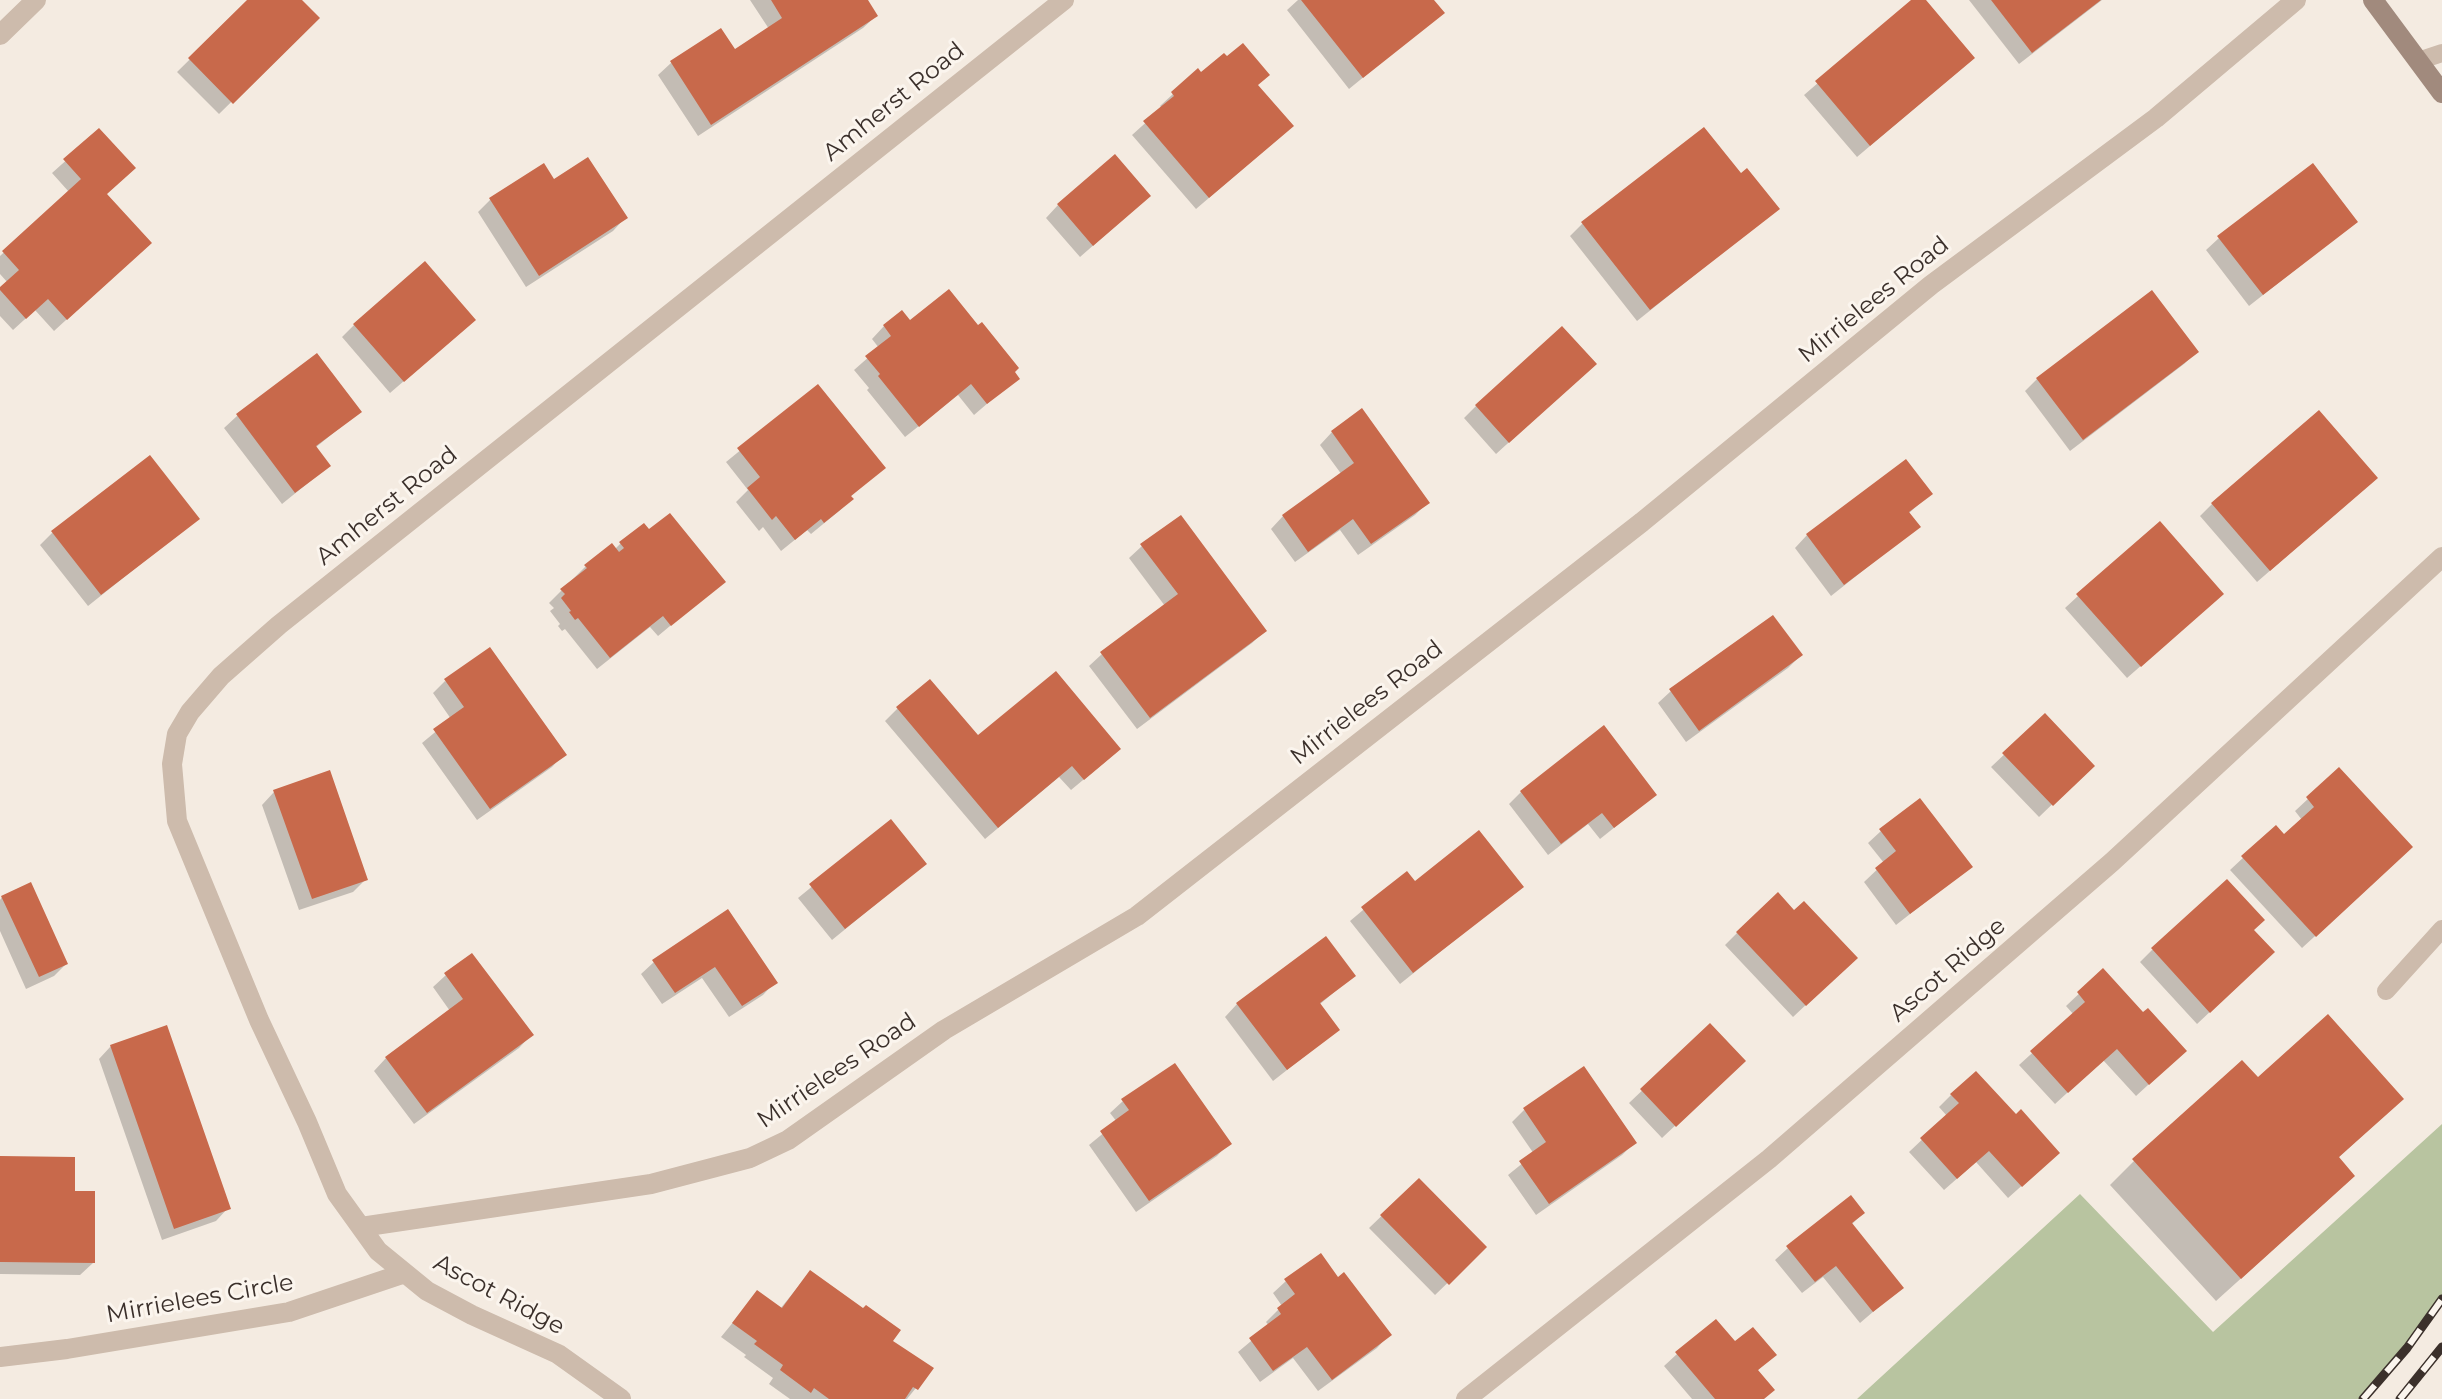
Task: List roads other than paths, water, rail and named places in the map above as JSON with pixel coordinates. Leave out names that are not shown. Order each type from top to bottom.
[{"type":"main road","points":[[2373,0],[2442,93]]},
{"type":"street","points":[[0,35],[36,0]]},
{"type":"street","name":"Amherst Road","points":[[361,1227],[337,1194],[259,1020],[177,821],[172,764],[177,734],[190,712],[221,676],[279,625],[1064,0]]},
{"type":"street","name":"Mirrielees Road","points":[[361,1227],[651,1184],[750,1158],[788,1140],[944,1030],[1137,916],[1642,522],[1931,285],[2156,118],[2296,0]]},
{"type":"street","name":"Ascot Ridge","points":[[1466,1399],[1757,1169],[2112,862],[2442,557]]},
{"type":"street","name":"Ascot Ridge","points":[[361,1227],[378,1251],[427,1291],[558,1354],[621,1399]]},
{"type":"street","name":"Mirrielees Circle","points":[[0,1357],[67,1349],[289,1312],[405,1273]]},
{"type":"lane","points":[[2418,61],[2442,53]]},
{"type":"lane","points":[[2386,991],[2442,929]]},
{"type":"railway","points":[[2363,1399],[2407,1348],[2442,1299]]},
{"type":"railway","points":[[2400,1399],[2442,1347]]}]
